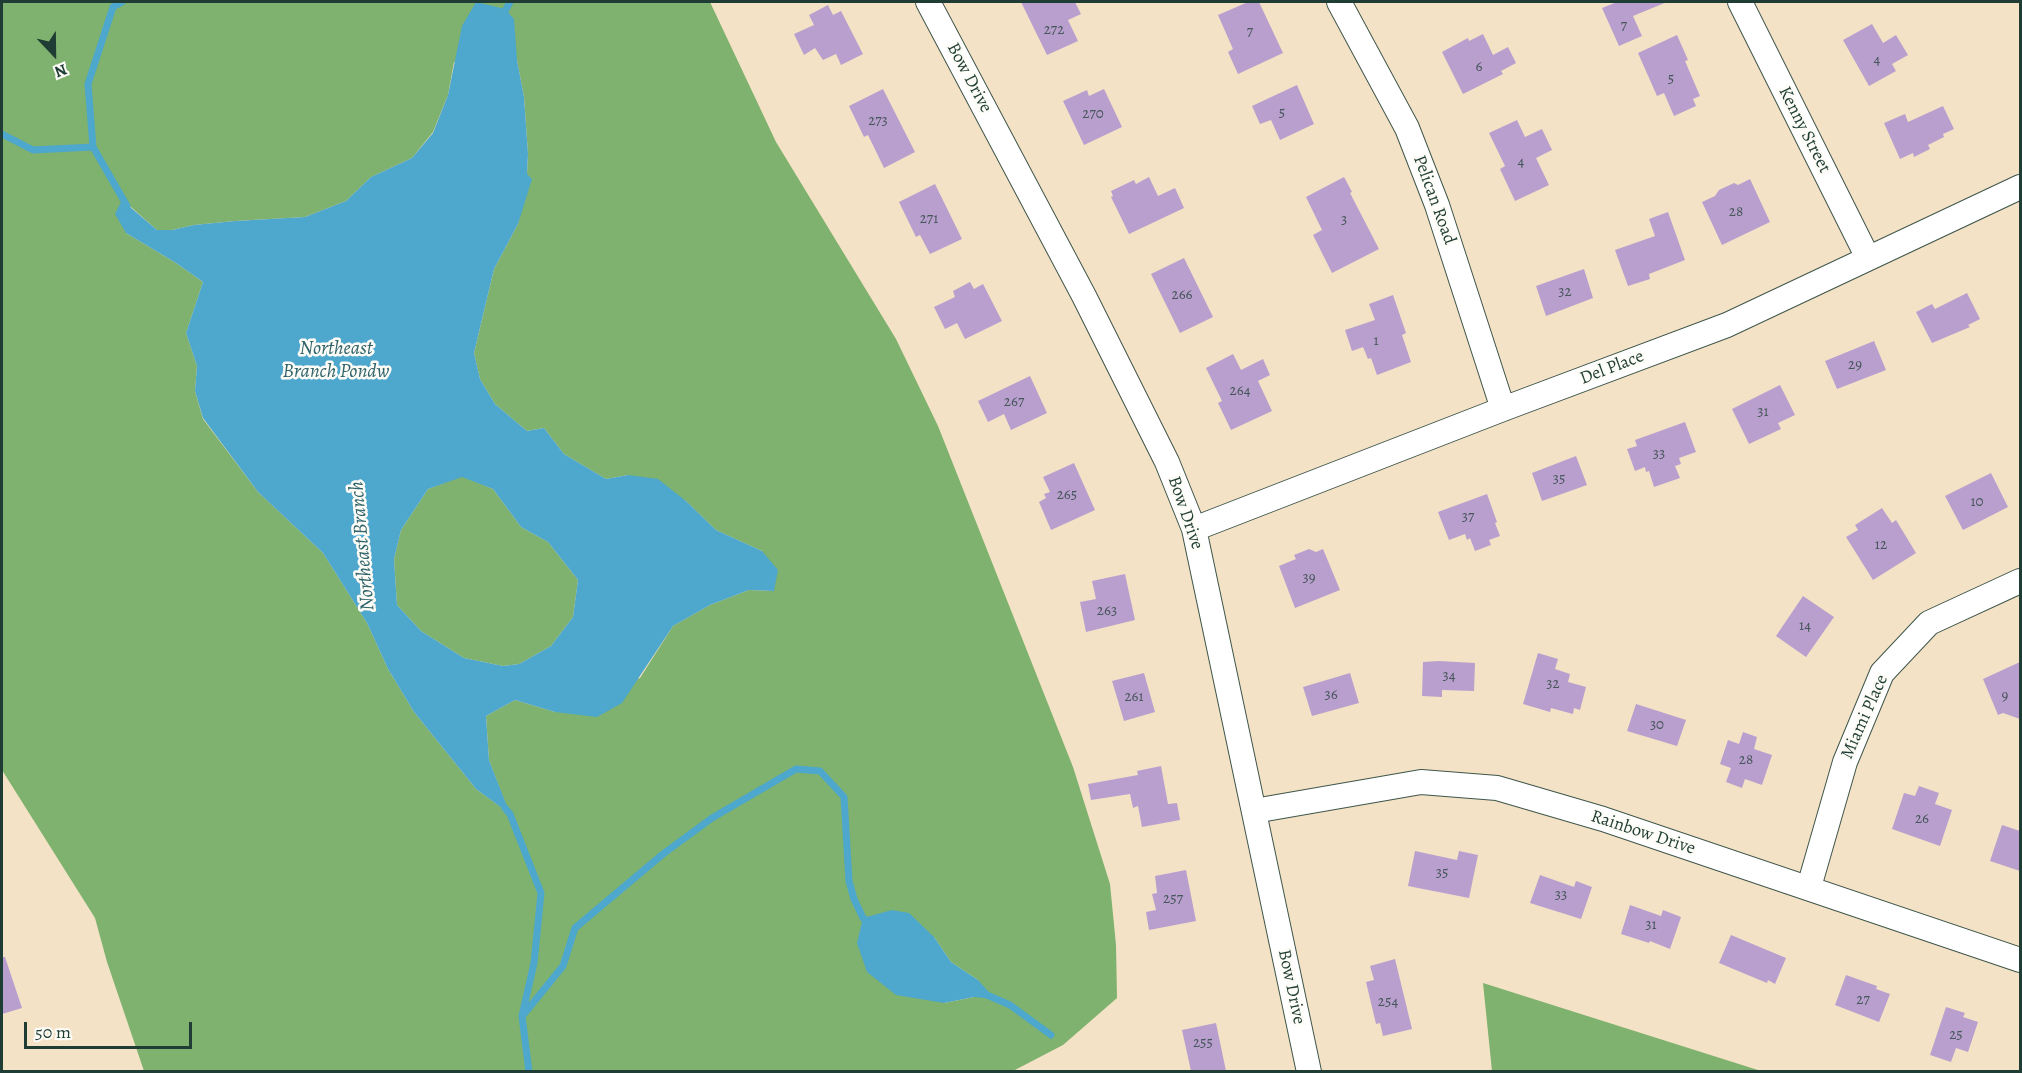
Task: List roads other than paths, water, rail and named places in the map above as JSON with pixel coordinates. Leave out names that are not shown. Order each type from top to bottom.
[{"type":"street","name":"Bow Drive","points":[[928,2],[1084,296],[1167,462],[1194,529],[1309,1071]]},
{"type":"street","name":"Pelican Road","points":[[1339,2],[1407,128],[1437,205],[1503,409]]},
{"type":"street","name":"Kenny Street","points":[[1740,2],[1868,258]]},
{"type":"street","name":"Del Place","points":[[1194,529],[1727,325],[2020,187]]},
{"type":"street","name":"Miami Place","points":[[1809,887],[1845,762],[1882,673],[1929,623],[2020,581]]},
{"type":"street","name":"Rainbow Drive","points":[[1254,811],[1420,782],[1497,788],[1604,819],[2020,960]]},
{"type":"water","name":"Northeast Branch Pondw","points":[[476,2],[505,9],[514,19],[517,60],[524,97],[527,174],[532,179],[518,224],[494,269],[474,353],[480,379],[495,404],[527,431],[544,428],[564,454],[606,479],[628,475],[658,479],[686,501],[716,530],[762,551],[778,570],[774,591],[749,590],[710,605],[673,626],[622,703],[597,717],[555,712],[515,700],[486,716],[489,760],[510,814],[476,789],[414,712],[388,669],[367,623],[323,553],[258,492],[203,418],[195,391],[197,366],[186,333],[203,282],[126,233],[115,214],[122,200],[157,230],[172,230],[194,225],[305,217],[346,201],[371,177],[412,158],[433,133],[448,95],[462,26]],"holes":[[[462,477],[493,489],[521,527],[548,542],[578,580],[573,617],[551,646],[519,664],[503,666],[464,658],[421,631],[397,605],[394,559],[401,530],[428,489]]]},
{"type":"water","points":[[892,910],[909,913],[934,937],[951,962],[978,980],[995,999],[974,997],[944,1003],[896,995],[867,972],[857,943],[863,918]]},
{"type":"waterway","points":[[122,2],[113,7],[88,84],[93,147],[127,206]]},
{"type":"waterway","name":"Northeast Branch","points":[[503,15],[510,2]]},
{"type":"waterway","points":[[2,134],[33,150],[93,147]]},
{"type":"waterway","points":[[524,1014],[563,966],[575,928],[663,854],[712,818],[796,769],[820,771],[844,797],[849,881],[863,918],[871,923]]},
{"type":"waterway","name":"Northeast Branch","points":[[505,808],[510,814],[541,893],[534,963],[522,1016],[529,1072]]},
{"type":"waterway","points":[[987,995],[1010,1005],[1051,1035]]}]
